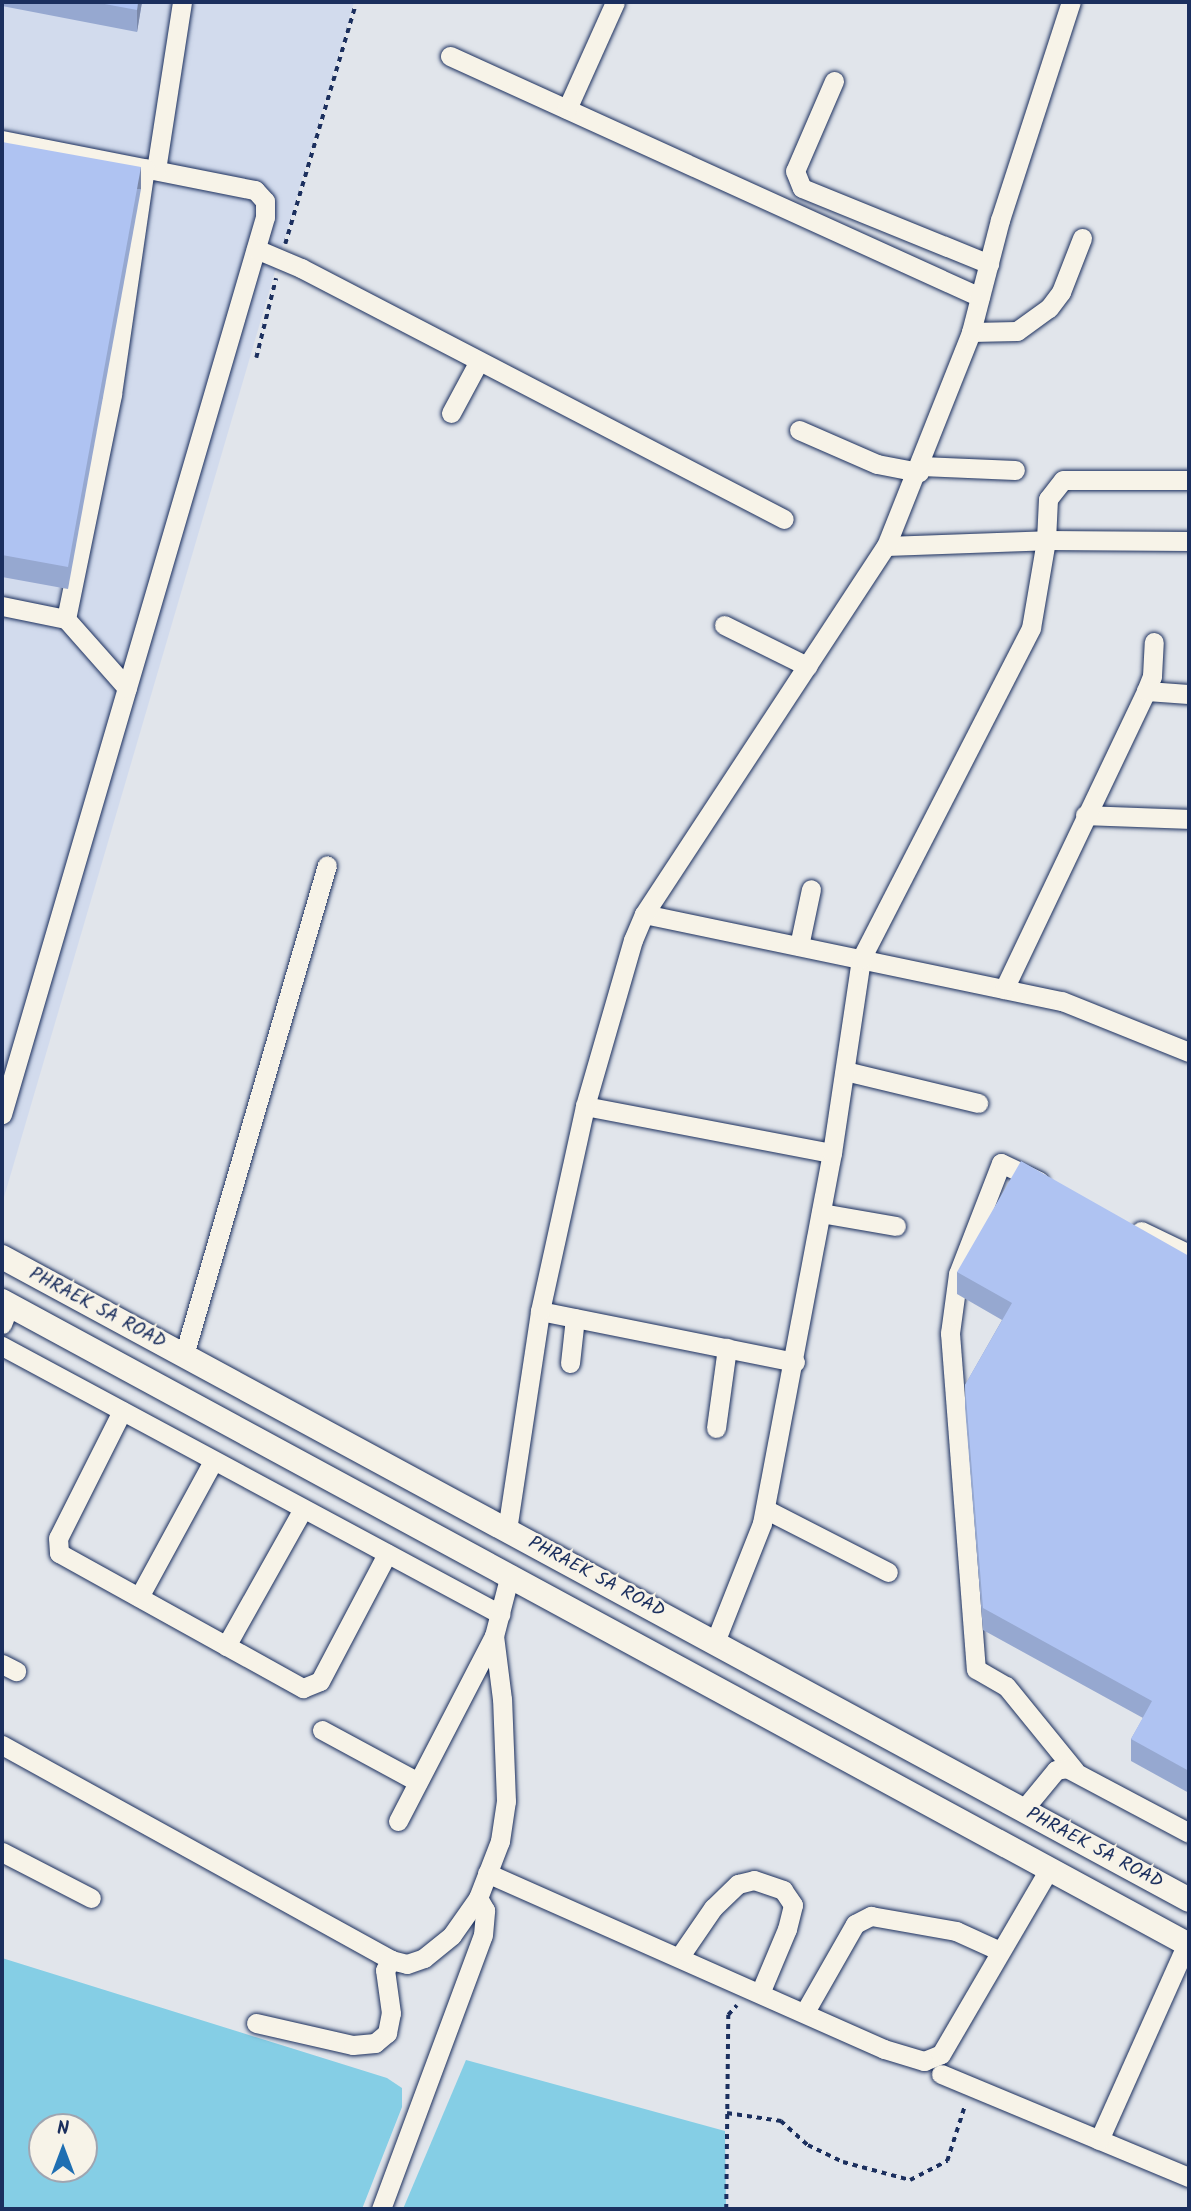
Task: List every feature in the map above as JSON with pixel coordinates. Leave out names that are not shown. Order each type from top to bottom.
[{"type":"main road","name":"PHRAEK SA ROAD","points":[[2,1257],[1189,1900]]},
{"type":"main road","name":"PHRAEK SA ROAD","points":[[4,1310],[510,1574],[1188,1944]]},
{"type":"main road","points":[[1006,1845],[1023,1810]]},
{"type":"street","points":[[66,619],[112,394],[150,169],[182,2]]},
{"type":"street","points":[[567,109],[614,2]]},
{"type":"street","points":[[507,1530],[540,1311],[585,1106],[644,915],[886,546],[920,469],[971,332],[989,264],[1071,2]]},
{"type":"street","points":[[450,56],[980,297]]},
{"type":"street","points":[[834,82],[795,171],[802,188],[989,264]]},
{"type":"street","points":[[2,140],[255,190],[265,201],[256,249],[2,1114]]},
{"type":"street","points":[[971,332],[1017,331],[1049,308],[1061,292],[1083,238]]},
{"type":"street","points":[[256,249],[281,259],[784,519]]},
{"type":"street","points":[[451,412],[479,361]]},
{"type":"street","points":[[799,430],[877,464],[920,469],[1015,470]]},
{"type":"street","points":[[715,1642],[765,1509],[795,1362],[832,1153],[861,959],[1031,628],[1046,540],[1048,499],[1063,480],[1189,480]]},
{"type":"street","points":[[886,546],[1046,540],[1189,541]]},
{"type":"street","points":[[2,606],[66,619],[127,688]]},
{"type":"street","points":[[724,625],[807,666]]},
{"type":"street","points":[[1004,989],[1153,676],[1154,642]]},
{"type":"street","points":[[1146,691],[1189,694]]},
{"type":"street","points":[[1085,815],[1189,819]]},
{"type":"street","points":[[184,1355],[327,865]]},
{"type":"street","points":[[799,946],[811,889]]},
{"type":"street","points":[[644,915],[1062,1001],[1189,1052]]},
{"type":"street","points":[[845,1071],[978,1103]]},
{"type":"street","points":[[585,1106],[832,1153]]},
{"type":"street","points":[[1064,1193],[1001,1163],[958,1274],[950,1333],[976,1669],[1006,1686],[1075,1772]]},
{"type":"street","points":[[821,1213],[897,1226]]},
{"type":"street","points":[[1126,1224],[1189,1254]]},
{"type":"street","points":[[540,1311],[795,1362]]},
{"type":"street","points":[[570,1363],[575,1318]]},
{"type":"street","points":[[2,1346],[499,1614]]},
{"type":"street","points":[[716,1428],[727,1348]]},
{"type":"street","points":[[122,1411],[58,1538],[59,1553],[303,1688],[310,1688],[320,1681],[387,1553]]},
{"type":"street","points":[[139,1597],[213,1461]]},
{"type":"street","points":[[226,1646],[303,1509]]},
{"type":"street","points":[[765,1509],[888,1572]]},
{"type":"street","points":[[398,1821],[494,1636],[510,1574]]},
{"type":"street","points":[[2,1745],[391,1960],[407,1964],[424,1958],[452,1935],[478,1898],[500,1842],[506,1801],[500,1674],[494,1636]]},
{"type":"street","points":[[322,1730],[418,1782]]},
{"type":"street","points":[[1023,1810],[1056,1770],[1075,1772],[1189,1833]]},
{"type":"street","points":[[2,1852],[91,1898]]},
{"type":"street","points":[[487,1873],[757,1989],[884,2049],[924,2061],[941,2054],[1049,1869]]},
{"type":"street","points":[[680,1956],[713,1908],[738,1884],[754,1880],[783,1890],[793,1905],[790,1917],[757,1989]]},
{"type":"street","points":[[382,2209],[483,1935],[485,1910],[478,1898]]},
{"type":"street","points":[[806,2011],[855,1924],[871,1916],[956,1931],[1000,1951]]},
{"type":"street","points":[[1099,2140],[1188,1944]]},
{"type":"street","points":[[256,2023],[353,2045],[375,2043],[387,2034],[389,2023],[385,1970],[391,1960]]},
{"type":"street","points":[[941,2074],[1189,2177]]},
{"type":"path","points":[[256,358],[281,259],[355,2]]},
{"type":"path","points":[[726,2209],[728,2015],[757,1989]]},
{"type":"path","points":[[727,2113],[781,2121],[808,2145],[843,2162],[910,2180],[947,2161],[972,2087]]},
{"type":"shaded area","points":[[2,2],[354,2],[2,1204]]},
{"type":"water","points":[[2,1958],[387,2078],[402,2088],[402,2107],[362,2209],[2,2209]]},
{"type":"water","points":[[466,2060],[725,2131],[726,2209],[403,2209]]},
{"type":"building","points":[[94,2],[138,2],[137,10]]},
{"type":"building","points":[[2,142],[141,167],[68,567],[2,555]]},
{"type":"building","points":[[1021,1161],[1189,1256],[1189,1771],[1131,1739],[1152,1701],[983,1608],[965,1385],[1012,1303],[957,1272]]}]
